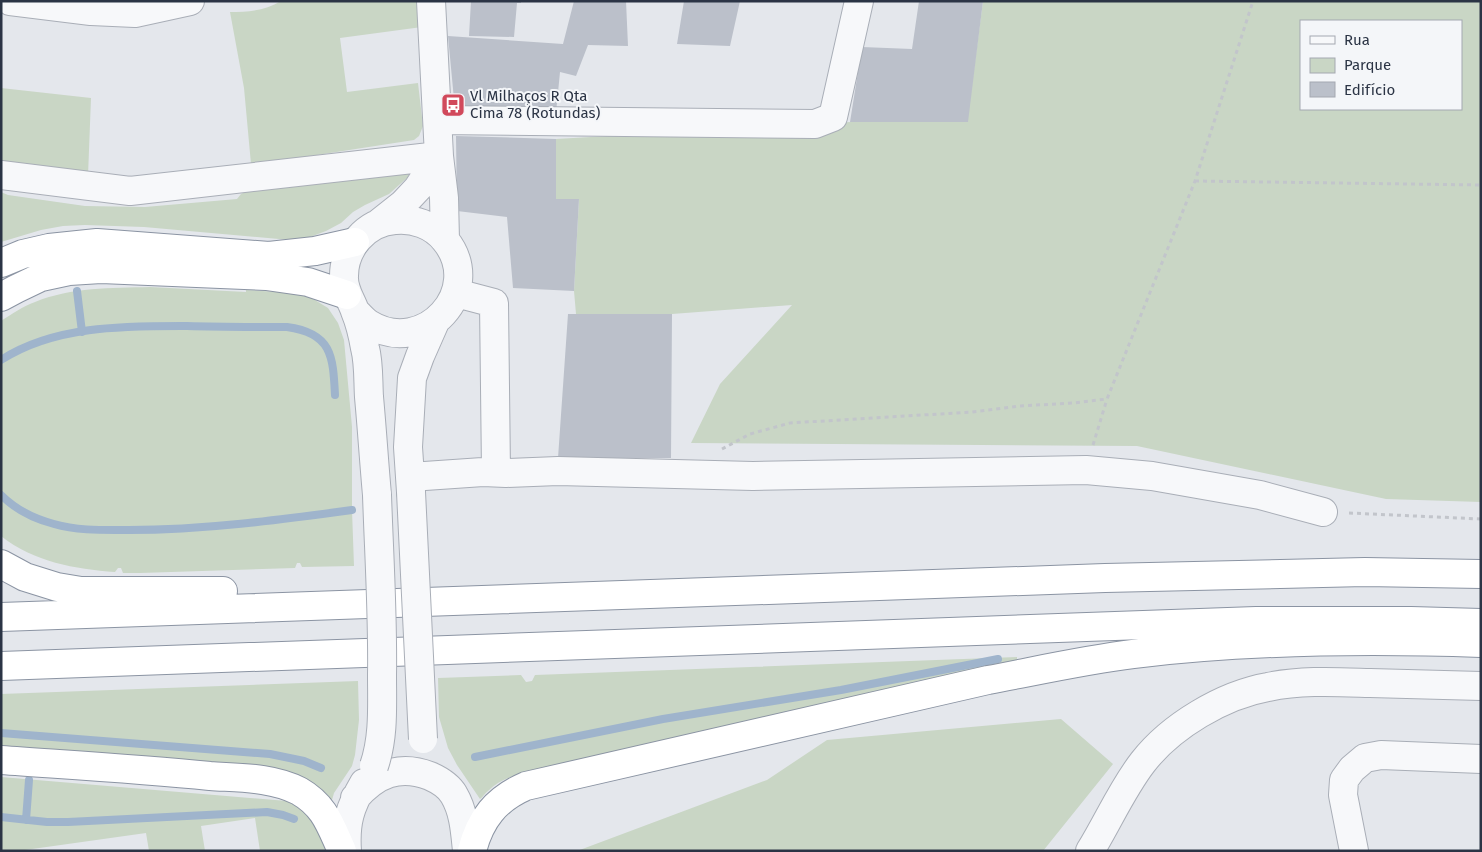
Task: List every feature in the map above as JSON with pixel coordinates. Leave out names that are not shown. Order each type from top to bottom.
[{"type":"highway","points":[[1,263],[23,254],[48,248],[97,242],[269,256],[315,251],[355,242]]},
{"type":"highway","points":[[1,297],[16,288],[41,278],[69,271],[101,269],[266,276],[308,282],[351,303]]},
{"type":"highway","points":[[1,564],[33,580],[81,591],[277,591],[717,575],[1105,578]]},
{"type":"highway","points":[[1,617],[1105,578],[1365,572],[1481,574]]},
{"type":"highway","points":[[1,666],[1256,622],[1411,621],[1481,623]]},
{"type":"highway","points":[[472,851],[475,837],[498,802],[512,792],[526,786],[988,680],[1133,654],[1190,649],[1316,641],[1414,640],[1481,643]]},
{"type":"highway","points":[[1,760],[207,775],[283,784],[299,792],[324,812],[342,851]]},
{"type":"street","points":[[10,1],[91,11],[135,12],[190,1]]},
{"type":"street","points":[[431,1],[445,240]]},
{"type":"street","points":[[438,120],[815,124],[832,117],[859,1]]},
{"type":"street","points":[[1,175],[130,191],[439,156]]},
{"type":"street","points":[[348,851],[347,819],[355,798],[374,766],[379,752],[382,698],[382,633],[377,495],[366,349],[344,277],[346,258],[355,242],[366,231],[403,204],[418,188],[439,156]]},
{"type":"street","points":[[351,303],[368,323],[384,331],[401,333],[419,330],[435,322],[448,309],[456,292],[458,274],[455,256],[445,240],[435,230],[422,223],[408,219],[378,224]]},
{"type":"street","points":[[456,292],[494,303],[496,472]]},
{"type":"street","points":[[435,322],[412,378],[408,447],[422,739],[442,782]]},
{"type":"street","points":[[411,484],[483,472],[753,476],[1086,470],[1152,476],[1260,495],[1323,512]]},
{"type":"street","points":[[1090,851],[1143,762],[1160,744],[1182,726],[1206,710],[1234,697],[1266,687],[1304,682],[1481,686]]},
{"type":"street","points":[[1354,851],[1342,795],[1344,780],[1352,769],[1365,758],[1380,755],[1481,759]]},
{"type":"street","points":[[355,798],[364,787],[386,774],[397,771],[421,772],[442,782],[453,793],[460,807],[464,823],[467,851]]},
{"type":"path","points":[[1086,470],[1107,399],[1195,181],[1252,1]]},
{"type":"path","points":[[1195,181],[1481,185]]},
{"type":"path","points":[[717,451],[750,434],[790,423],[972,412],[1107,399]]},
{"type":"path","points":[[1323,512],[1481,519]]},
{"type":"green space","points":[[281,1],[420,1],[422,27],[340,38],[347,92],[418,83],[423,126],[419,136],[414,140],[251,164],[244,88],[230,12],[256,10],[269,7]]},
{"type":"green space","points":[[983,1],[1481,1],[1481,502],[1386,499],[1137,446],[691,443],[720,384],[792,305],[672,314],[576,314],[574,291],[579,199],[556,199],[556,139],[850,122],[967,122]]},
{"type":"green space","points":[[1,88],[91,98],[88,176],[1,165]]},
{"type":"green space","points":[[410,166],[408,177],[389,194],[353,212],[341,223],[310,237],[290,240],[144,227],[85,225],[41,230],[1,242],[1,192],[8,195],[85,206],[145,207],[237,199],[241,194],[251,189]]},
{"type":"green space","points":[[150,287],[296,293],[310,297],[328,308],[338,323],[344,340],[352,427],[354,566],[302,567],[300,563],[297,563],[295,568],[123,573],[121,568],[118,568],[115,572],[55,563],[27,552],[1,536],[1,321],[31,304],[63,293],[92,289]]},
{"type":"green space","points":[[1017,657],[1017,663],[544,771],[514,776],[494,786],[480,799],[448,748],[439,717],[438,678],[521,675],[526,682],[532,681],[535,675]]},
{"type":"green space","points":[[358,681],[359,720],[355,755],[352,766],[334,793],[332,800],[301,776],[296,779],[1,748],[1,694]]},
{"type":"green space","points":[[1061,719],[1113,764],[1043,851],[577,851],[767,780],[827,740]]},
{"type":"green space","points":[[1,777],[288,800],[298,806],[316,823],[327,851],[260,851],[255,818],[201,826],[205,851],[149,851],[146,833],[18,851],[1,851]]},
{"type":"building","points":[[471,1],[521,1],[521,3],[517,3],[514,37],[469,36]]},
{"type":"building","points":[[574,1],[626,1],[628,46],[588,45],[576,76],[560,72],[556,113],[455,110],[448,36],[563,44]]},
{"type":"building","points":[[684,1],[740,1],[730,46],[677,44]]},
{"type":"building","points":[[919,1],[983,1],[968,122],[850,122],[862,47],[912,49]]},
{"type":"building","points":[[456,136],[556,139],[556,199],[579,199],[574,291],[513,288],[507,217],[457,211]]},
{"type":"building","points":[[568,314],[672,314],[671,458],[558,458]]},
{"type":"waterway","points":[[77,291],[82,332]]},
{"type":"waterway","points":[[1,360],[22,348],[44,340],[91,330],[140,326],[287,327],[302,330],[313,335],[327,349],[333,369],[335,395]]},
{"type":"waterway","points":[[1,495],[19,509],[47,522],[91,530],[157,530],[213,526],[352,510]]},
{"type":"waterway","points":[[475,757],[663,719],[841,690],[998,659]]},
{"type":"waterway","points":[[1,733],[270,754],[304,761],[321,768]]},
{"type":"waterway","points":[[26,820],[29,780]]},
{"type":"waterway","points":[[1,817],[47,822],[68,822],[267,812],[294,819]]},
{"type":"place","name":"Vl Milhaços R Qta Cima 78 (Rotundas)","points":[[453,105]]}]
